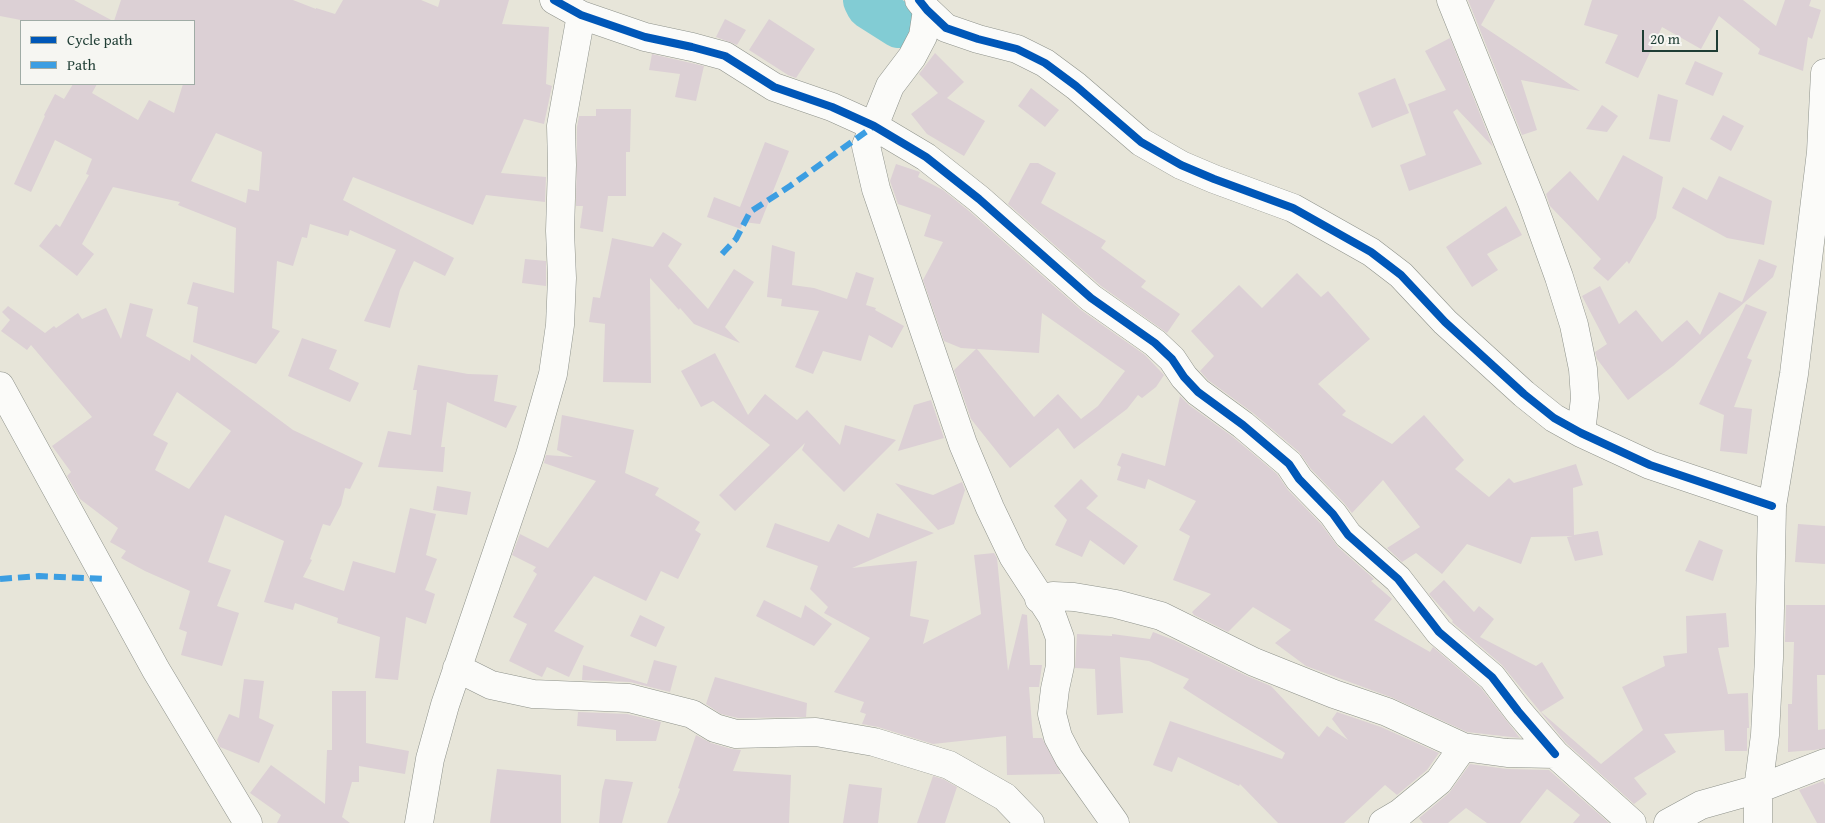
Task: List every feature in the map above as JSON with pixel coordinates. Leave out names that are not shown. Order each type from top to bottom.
[{"type":"street","points":[[554,0],[581,15],[644,37],[692,46],[725,56],[774,87],[832,107],[874,126],[926,157],[979,199],[1091,298],[1155,343],[1172,359],[1184,377],[1198,392],[1289,464],[1299,479],[1333,514],[1348,535],[1398,579],[1439,632],[1492,677],[1555,754],[1632,823]]},
{"type":"street","points":[[1451,0],[1532,202],[1574,325],[1583,369],[1585,398],[1581,434]]},
{"type":"street","points":[[923,5],[946,28],[1017,49],[1045,63],[1076,86],[1141,142],[1181,165],[1293,208],[1371,252],[1401,276],[1445,322],[1524,394],[1554,418],[1581,434],[1650,465],[1772,506]]},
{"type":"street","points":[[923,5],[923,36],[912,57],[890,86],[866,146],[876,189],[963,444],[1013,556],[1039,599],[1052,616],[1060,638],[1060,666],[1054,689],[1052,714],[1058,737],[1069,758],[1115,823]]},
{"type":"street","points":[[419,823],[430,759],[445,705],[530,455],[553,374],[560,325],[562,278],[560,230],[561,126],[581,15]]},
{"type":"street","points":[[1758,823],[1758,789],[1765,735],[1769,658],[1772,506],[1796,364],[1821,152],[1825,73]]},
{"type":"street","points":[[0,386],[156,670],[248,823]]},
{"type":"street","points":[[1039,599],[1053,596],[1074,598],[1116,604],[1161,616],[1254,662],[1334,694],[1387,712],[1463,747],[1507,754],[1555,754]]},
{"type":"street","points":[[458,668],[491,685],[533,694],[629,698],[692,714],[715,728],[736,734],[816,732],[874,742],[949,765],[1006,797],[1030,823]]},
{"type":"street","points":[[1383,823],[1400,813],[1439,781],[1463,747]]},
{"type":"street","points":[[1668,823],[1701,805],[1758,789],[1825,763]]},
{"type":"building","points":[[0,0],[74,0],[111,20],[21,20],[0,16]]},
{"type":"building","points":[[121,0],[293,0],[335,14],[343,0],[421,0],[438,7],[440,0],[509,0],[502,24],[549,27],[546,84],[552,86],[544,124],[524,119],[501,173],[546,177],[545,202],[486,195],[473,225],[353,177],[343,200],[454,258],[445,276],[414,261],[400,290],[390,328],[364,321],[396,250],[350,230],[348,236],[310,224],[307,238],[302,237],[293,266],[277,261],[272,328],[280,331],[256,364],[193,342],[198,307],[187,304],[193,282],[234,293],[236,228],[178,205],[180,202],[113,187],[82,244],[94,254],[77,276],[39,246],[56,224],[60,227],[89,175],[86,174],[92,159],[55,140],[31,192],[14,184],[55,94],[64,99],[72,85],[96,85],[92,93],[138,120],[149,100],[174,113],[183,85],[195,85],[195,20],[114,20]],"holes":[[[216,133],[262,152],[259,191],[248,189],[246,203],[191,181]]]},
{"type":"building","points":[[1468,0],[1495,0],[1481,25],[1580,91],[1521,80],[1537,130],[1522,135]]},
{"type":"building","points":[[1592,0],[1743,0],[1776,26],[1785,0],[1811,0],[1809,6],[1821,10],[1812,39],[1808,37],[1803,71],[1758,54],[1760,49],[1719,16],[1701,49],[1662,27],[1638,78],[1605,63],[1618,35],[1584,25]]},
{"type":"building","points":[[725,19],[746,30],[737,45],[716,37]]},
{"type":"building","points":[[769,19],[815,49],[796,78],[788,75],[749,50]]},
{"type":"building","points":[[1450,38],[1493,147],[1457,109],[1453,112],[1482,164],[1409,191],[1400,165],[1426,155],[1408,104],[1446,90],[1425,51]]},
{"type":"building","points":[[935,53],[964,82],[947,98],[985,121],[964,156],[927,134],[911,114],[938,93],[919,74]]},
{"type":"building","points":[[652,54],[704,66],[696,101],[675,97],[680,74],[649,70]]},
{"type":"building","points":[[1695,61],[1723,73],[1713,96],[1685,84]]},
{"type":"building","points":[[1395,78],[1409,113],[1372,128],[1358,93]]},
{"type":"building","points":[[1031,88],[1059,110],[1045,127],[1018,106]]},
{"type":"building","points":[[1658,94],[1678,100],[1670,142],[1649,139]]},
{"type":"building","points":[[1602,105],[1618,116],[1607,132],[1586,129]]},
{"type":"building","points":[[596,109],[631,109],[630,152],[626,152],[626,196],[608,196],[603,232],[580,228],[583,206],[576,206],[577,127],[579,116],[596,116]]},
{"type":"building","points":[[1723,115],[1744,126],[1731,151],[1710,139]]},
{"type":"building","points":[[765,142],[789,151],[760,224],[743,222],[741,229],[707,217],[714,197],[740,207]]},
{"type":"building","points":[[1623,155],[1663,177],[1656,218],[1629,264],[1627,261],[1608,281],[1593,268],[1601,259],[1550,206],[1546,194],[1570,171],[1598,201]]},
{"type":"building","points":[[1030,163],[1038,163],[1056,173],[1041,203],[1106,241],[1101,248],[1146,281],[1141,287],[1180,314],[1167,333],[1101,286],[1008,204]]},
{"type":"building","points":[[896,164],[920,172],[918,177],[943,190],[969,211],[1081,310],[1145,355],[1164,375],[1156,387],[1142,398],[1138,395],[1127,409],[1074,449],[1058,428],[1010,468],[971,419],[954,370],[976,349],[961,348],[944,341],[923,280],[943,242],[924,236],[931,215],[898,204],[890,181]],"holes":[[[1042,313],[1125,371],[1098,406],[1081,419],[1058,394],[1034,417],[977,349],[1039,353]]]},
{"type":"building","points":[[1719,176],[1772,201],[1764,245],[1727,238],[1672,208],[1683,187],[1707,200]]},
{"type":"building","points":[[1506,206],[1522,235],[1487,254],[1498,270],[1472,287],[1446,247]]},
{"type":"building","points":[[663,232],[682,244],[668,266],[708,309],[734,269],[754,282],[725,327],[740,343],[694,324],[650,278],[651,383],[603,382],[605,324],[589,322],[593,297],[600,298],[612,238],[653,247]]},
{"type":"building","points":[[772,245],[795,252],[792,285],[814,288],[847,299],[856,272],[874,278],[866,305],[876,308],[875,310],[904,326],[892,348],[869,335],[861,361],[823,351],[813,374],[795,367],[819,311],[781,306],[782,299],[767,297]]},
{"type":"building","points":[[525,259],[546,261],[546,286],[522,283]]},
{"type":"building","points":[[1759,259],[1777,266],[1773,277],[1673,366],[1628,400],[1597,359],[1595,352],[1607,344],[1582,296],[1600,286],[1619,324],[1636,310],[1662,342],[1687,320],[1700,335],[1719,292],[1742,302]]},
{"type":"building","points":[[1297,273],[1321,297],[1328,291],[1370,339],[1318,384],[1346,411],[1342,415],[1392,444],[1424,415],[1464,460],[1455,469],[1489,497],[1509,478],[1514,483],[1576,464],[1583,485],[1573,488],[1574,535],[1598,531],[1603,555],[1575,561],[1567,537],[1573,536],[1531,537],[1521,564],[1467,544],[1442,574],[1416,553],[1402,562],[1387,548],[1420,527],[1383,480],[1352,513],[1311,469],[1299,452],[1253,413],[1208,380],[1200,371],[1214,356],[1191,331],[1239,285],[1262,308]]},
{"type":"building","points":[[130,303],[153,309],[146,336],[190,361],[191,354],[293,430],[363,463],[350,489],[345,488],[341,505],[330,526],[323,524],[310,559],[312,560],[303,577],[344,591],[353,561],[395,573],[410,508],[436,514],[426,555],[437,559],[425,590],[435,594],[426,624],[406,617],[398,680],[375,678],[380,637],[337,623],[338,618],[295,603],[293,610],[264,602],[284,541],[225,515],[208,562],[231,570],[217,606],[239,613],[222,666],[181,655],[187,632],[179,629],[190,591],[121,558],[126,551],[110,542],[118,528],[80,499],[67,476],[71,472],[52,446],[92,417],[31,345],[27,350],[1,331],[10,320],[2,312],[8,306],[45,333],[78,313],[82,319],[106,308],[121,339]],"holes":[[[177,392],[231,431],[189,489],[155,470],[168,443],[153,435]]]},
{"type":"building","points":[[1746,304],[1767,312],[1747,358],[1752,360],[1734,407],[1752,409],[1747,454],[1720,451],[1724,415],[1699,404]]},
{"type":"building","points":[[302,338],[337,350],[329,369],[359,383],[350,402],[288,376]]},
{"type":"building","points":[[715,353],[748,415],[765,394],[797,420],[807,410],[840,445],[845,425],[896,440],[844,492],[802,450],[805,443],[735,511],[719,495],[770,445],[713,401],[701,407],[681,371]]},
{"type":"building","points":[[418,365],[468,374],[498,375],[494,401],[517,406],[506,428],[447,402],[441,447],[445,447],[443,472],[378,467],[388,431],[411,435],[417,390],[413,390]]},
{"type":"building","points":[[1180,396],[1277,474],[1288,490],[1321,524],[1338,547],[1374,579],[1371,581],[1392,599],[1374,620],[1430,652],[1433,647],[1481,688],[1520,738],[1467,732],[1393,698],[1306,666],[1275,643],[1291,630],[1253,607],[1228,632],[1194,615],[1192,612],[1211,594],[1173,580],[1190,536],[1179,530],[1196,501],[1148,479],[1145,489],[1117,480],[1121,467],[1117,465],[1122,453],[1165,466]]},
{"type":"building","points":[[931,400],[944,438],[898,451],[914,405]]},
{"type":"building","points":[[562,415],[634,430],[625,473],[659,488],[655,495],[700,522],[695,530],[701,534],[678,579],[661,571],[646,601],[594,576],[554,631],[584,646],[569,677],[547,667],[542,677],[509,661],[527,624],[513,617],[537,574],[533,571],[536,567],[512,555],[520,534],[548,548],[596,481],[544,463],[546,455],[573,457],[557,450]]},
{"type":"building","points":[[1081,479],[1098,496],[1086,508],[1138,546],[1124,565],[1090,540],[1082,557],[1055,545],[1067,520],[1054,506]]},
{"type":"building","points":[[962,482],[965,490],[954,524],[938,530],[895,483],[933,495]]},
{"type":"building","points":[[437,486],[471,492],[467,515],[433,510]]},
{"type":"building","points":[[877,513],[934,533],[852,568],[917,561],[910,616],[929,620],[923,644],[981,614],[974,555],[994,553],[997,558],[1008,671],[1022,614],[1027,615],[1030,665],[1042,665],[1039,687],[1029,687],[1033,738],[1042,738],[1061,774],[1007,775],[1006,736],[933,744],[862,724],[866,714],[860,712],[864,702],[834,692],[870,638],[824,613],[828,607],[810,589],[818,566],[766,547],[775,523],[829,542],[838,524],[869,538]]},
{"type":"building","points":[[1798,524],[1825,526],[1825,564],[1795,562]]},
{"type":"building","points":[[1699,540],[1723,550],[1713,581],[1685,571]]},
{"type":"building","points":[[1444,580],[1474,612],[1479,606],[1494,619],[1480,637],[1536,666],[1542,662],[1564,698],[1541,712],[1601,764],[1643,730],[1622,687],[1665,666],[1663,656],[1687,653],[1686,616],[1726,613],[1729,647],[1718,648],[1728,694],[1748,693],[1749,728],[1747,728],[1747,751],[1725,751],[1724,730],[1664,734],[1676,752],[1634,778],[1647,794],[1634,804],[1566,743],[1502,665],[1452,622],[1429,594]]},
{"type":"building","points":[[764,600],[801,618],[805,605],[832,624],[814,646],[756,616]]},
{"type":"building","points":[[1786,605],[1825,605],[1825,675],[1817,675],[1818,730],[1825,729],[1825,748],[1788,752],[1788,704],[1792,704],[1794,642],[1785,642]]},
{"type":"building","points":[[640,615],[665,627],[656,647],[630,636]]},
{"type":"building","points":[[1153,632],[1271,686],[1319,737],[1327,726],[1348,740],[1332,719],[1337,712],[1381,727],[1439,753],[1427,770],[1397,795],[1385,785],[1344,823],[1278,823],[1240,784],[1239,786],[1178,757],[1172,772],[1153,765],[1170,721],[1282,759],[1285,753],[1183,688],[1189,679],[1149,661],[1120,657],[1123,713],[1097,715],[1095,669],[1075,668],[1077,634],[1112,636],[1112,634],[1150,639]]},
{"type":"building","points":[[654,660],[677,666],[670,692],[630,682],[582,680],[583,665],[647,684]]},
{"type":"building","points":[[715,677],[807,703],[806,717],[738,718],[721,714],[706,704]]},
{"type":"building","points":[[244,679],[264,681],[259,718],[274,725],[259,763],[220,747],[217,740],[229,714],[239,718]]},
{"type":"building","points":[[332,691],[366,691],[366,743],[409,751],[405,774],[359,766],[359,782],[352,782],[342,817],[350,823],[277,823],[281,815],[250,793],[271,765],[325,804],[327,750],[332,750]]},
{"type":"building","points":[[578,712],[627,714],[661,722],[656,741],[616,741],[616,730],[577,726]]},
{"type":"building","points":[[696,735],[711,743],[741,750],[733,771],[791,775],[789,823],[667,823],[680,789],[678,788]]},
{"type":"building","points":[[1470,764],[1507,769],[1549,770],[1609,823],[1573,823],[1580,815],[1547,789],[1520,823],[1487,823],[1466,808],[1448,823],[1423,823],[1419,818],[1449,793]]},
{"type":"building","points":[[497,769],[561,775],[561,823],[490,823]]},
{"type":"building","points":[[933,776],[957,787],[945,823],[917,823]]},
{"type":"building","points":[[605,779],[633,782],[622,823],[599,823]]},
{"type":"building","points":[[1823,781],[1825,785],[1825,823],[1817,823],[1799,790]]},
{"type":"building","points":[[849,784],[882,788],[878,823],[843,823]]},
{"type":"waterway","points":[[866,0],[869,6],[899,25]]},
{"type":"marked path","points":[[722,254],[736,239],[750,212],[874,126]]},
{"type":"marked path","points":[[0,579],[39,576],[106,579]]},
{"type":"cycle path","points":[[554,0],[581,15],[645,37],[725,56],[774,87],[832,107],[874,126],[926,157],[979,199],[1091,298],[1155,343],[1172,359],[1184,377],[1198,392],[1243,425],[1289,464],[1299,479],[1333,514],[1348,535],[1398,579],[1439,632],[1492,677],[1555,754]]},
{"type":"cycle path","points":[[919,0],[946,28],[1017,49],[1045,63],[1076,86],[1141,142],[1181,165],[1293,208],[1371,252],[1401,275],[1445,322],[1524,394],[1554,418],[1581,433],[1650,465],[1772,506]]}]
